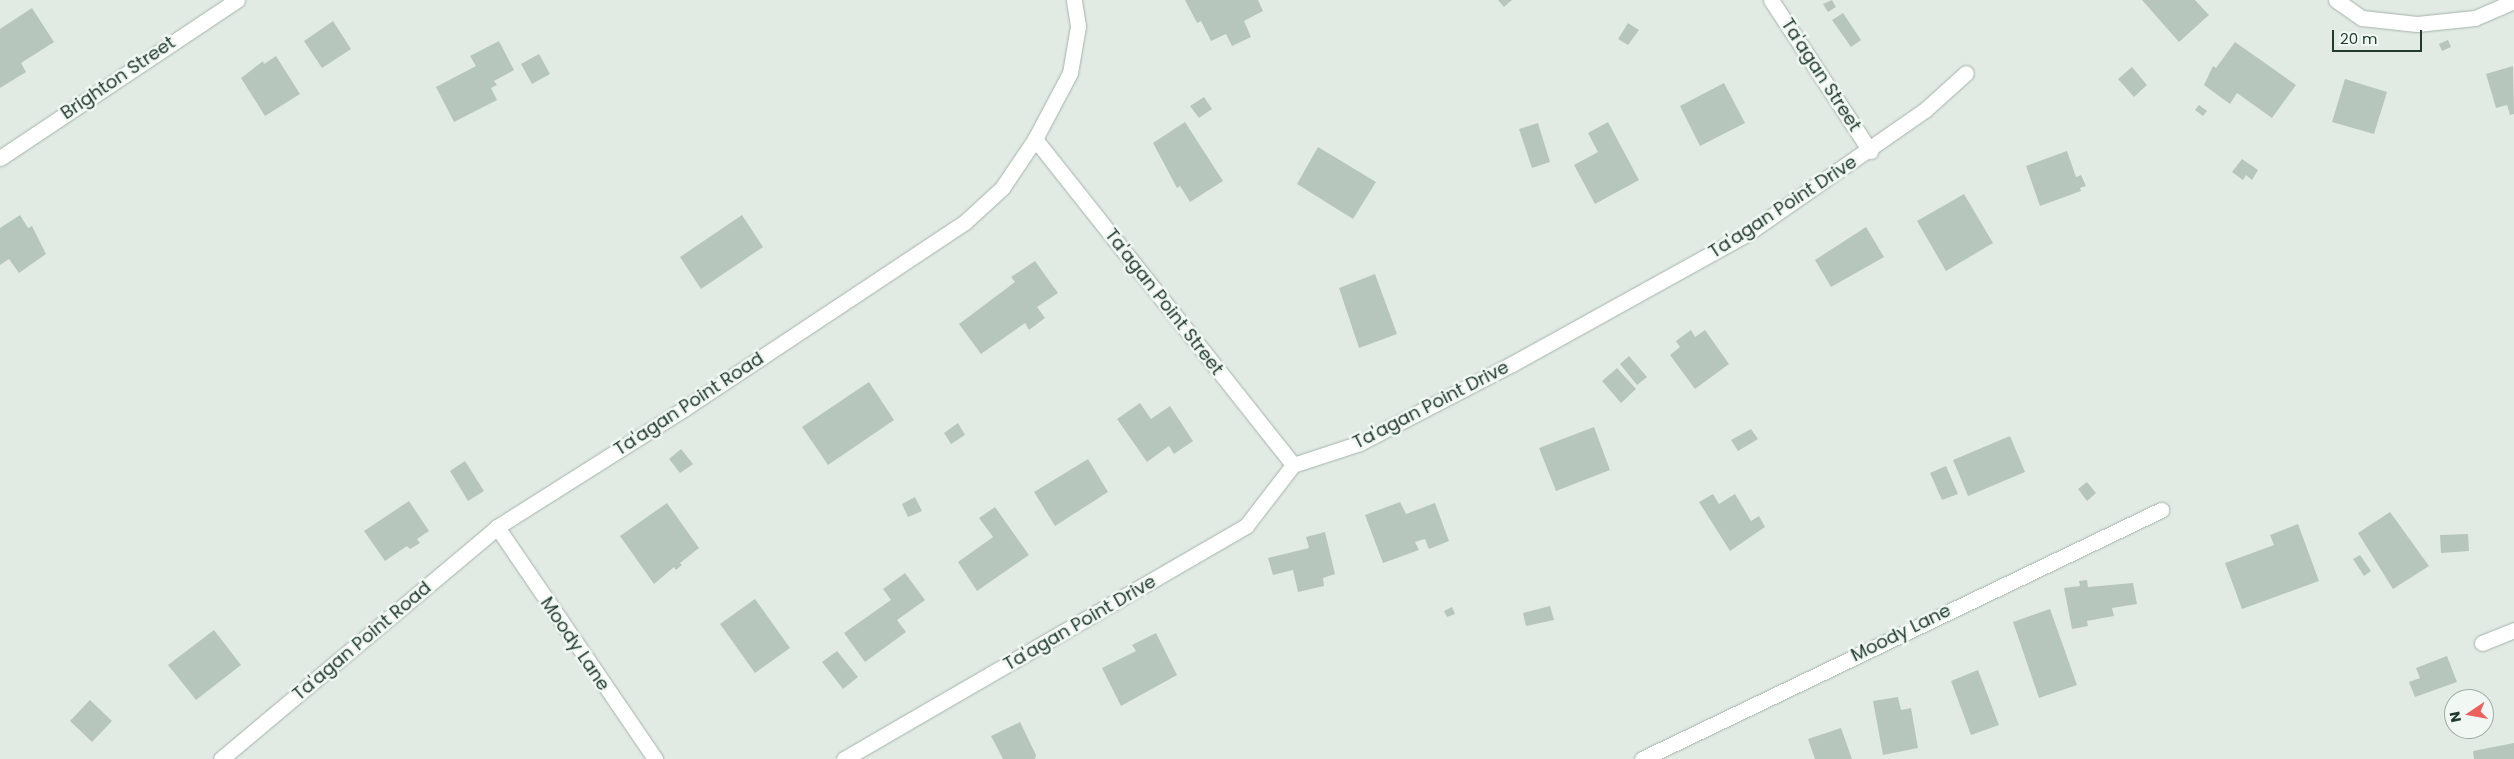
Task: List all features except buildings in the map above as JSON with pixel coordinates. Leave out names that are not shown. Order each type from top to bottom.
[{"type":"street","name":"Brighton Street","points":[[0,158],[236,0]]},
{"type":"street","name":"Ta'agan Point Road","points":[[221,759],[497,527],[685,408],[965,222],[1002,188],[1035,139],[1070,73],[1078,26],[1074,0]]},
{"type":"street","name":"Ta'agan Street","points":[[1770,0],[1870,151]]},
{"type":"street","points":[[2336,0],[2362,18],[2417,24],[2475,18],[2514,1]]},
{"type":"street","name":"Ta'agan Point Drive","points":[[844,759],[1246,526],[1293,464],[1360,443],[1512,364],[1748,233],[1870,151],[1925,110],[1966,73]]},
{"type":"street","name":"Ta'agan Point Street","points":[[1035,139],[1293,464]]},
{"type":"street","name":"Moody Lane","points":[[1642,759],[2161,510]]},
{"type":"street","name":"Moody Lane","points":[[497,527],[654,759]]},
{"type":"street","points":[[2482,643],[2514,630]]}]
